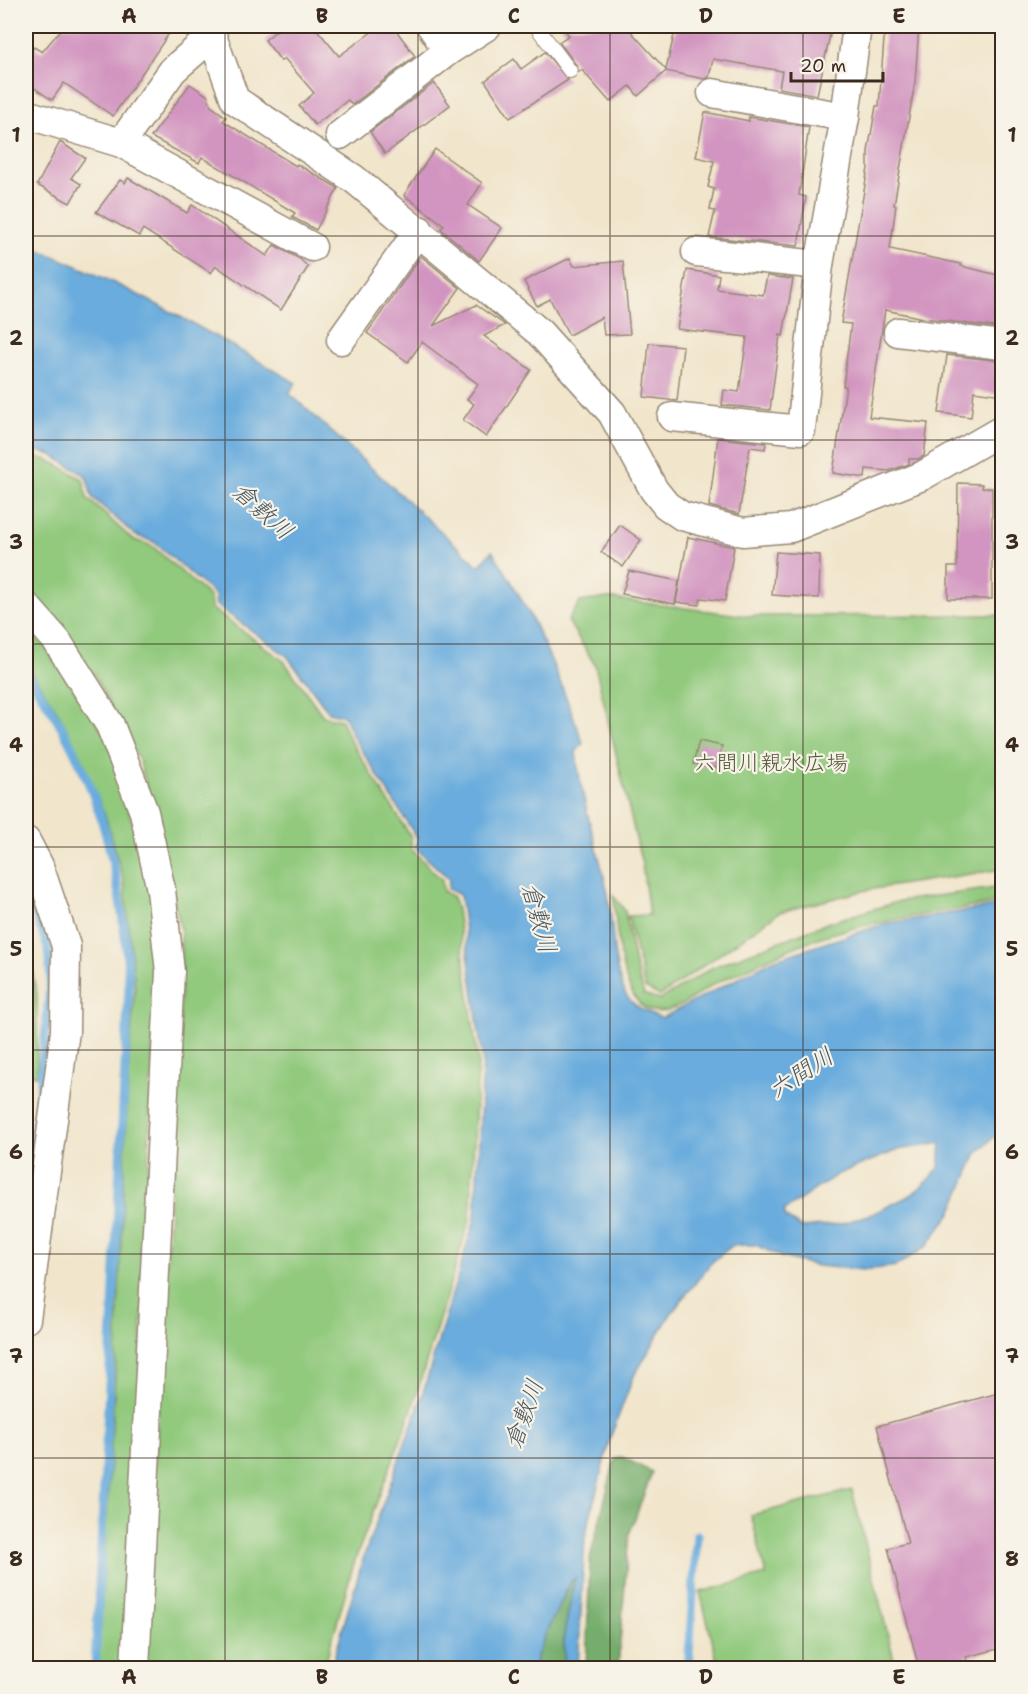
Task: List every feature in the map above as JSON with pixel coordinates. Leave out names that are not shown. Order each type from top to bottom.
[{"type":"street","points":[[431,26],[448,51]]},
{"type":"street","points":[[340,135],[448,51],[487,26]]},
{"type":"street","points":[[672,417],[801,430],[819,265],[845,117],[857,26]]},
{"type":"street","points":[[121,143],[173,70],[213,31],[235,100],[354,179],[419,230],[539,332],[612,413],[654,490],[666,505],[682,516],[743,532],[791,528],[922,476],[1002,430]]},
{"type":"street","points":[[712,93],[845,117]]},
{"type":"street","points":[[26,114],[121,143],[312,247]]},
{"type":"street","points":[[341,340],[419,230]]},
{"type":"street","points":[[696,252],[819,265]]},
{"type":"street","points":[[898,332],[1002,345]]},
{"type":"street","points":[[26,606],[57,641],[110,725],[140,801],[161,890],[170,972],[135,1668]]},
{"type":"street","points":[[26,841],[39,866],[66,946],[66,967],[65,1031],[26,1319]]},
{"type":"lane","points":[[536,26],[570,71]]},
{"type":"green space","points":[[26,451],[31,456],[48,460],[83,479],[87,498],[132,539],[152,546],[210,597],[211,608],[284,661],[323,716],[341,720],[348,737],[411,837],[411,849],[442,880],[443,891],[453,897],[457,910],[478,1060],[470,1218],[412,1409],[354,1563],[324,1668],[143,1668],[180,1037],[181,931],[159,829],[139,760],[94,675],[26,588]]},
{"type":"green space","name":"六間川親水広場","points":[[607,598],[748,616],[1002,615],[1002,869],[867,890],[780,912],[660,996],[645,988],[628,916],[649,915],[642,864],[595,665],[568,621],[580,602]]},
{"type":"green space","points":[[26,619],[107,738],[158,909],[129,1668],[98,1668],[116,1358],[129,1061],[135,988],[124,882],[106,818],[83,760],[58,712],[26,664]]},
{"type":"green space","points":[[1002,887],[1002,902],[890,920],[811,940],[712,985],[675,1008],[656,1012],[647,1009],[637,1001],[630,989],[621,957],[613,895],[625,911],[635,965],[644,995],[660,1000],[713,967],[827,923],[900,901]]},
{"type":"green space","points":[[26,942],[37,994],[37,1075],[26,1073]]},
{"type":"green space","points":[[622,1457],[652,1472],[629,1535],[618,1668],[586,1668],[590,1558],[615,1459]]},
{"type":"green space","points":[[852,1490],[896,1668],[719,1668],[700,1592],[766,1575],[751,1515]]},
{"type":"green space","points":[[576,1577],[564,1635],[564,1668],[533,1668],[546,1632],[572,1580]]},
{"type":"water","points":[[26,245],[130,291],[197,326],[296,383],[289,393],[479,566],[492,551],[520,597],[544,644],[583,743],[576,752],[578,770],[608,894],[618,971],[628,998],[646,1012],[662,1018],[773,960],[884,924],[1002,905],[1002,1130],[977,1153],[951,1213],[926,1247],[896,1266],[865,1270],[817,1266],[781,1257],[756,1245],[733,1245],[711,1263],[670,1315],[633,1378],[610,1438],[585,1537],[578,1668],[564,1668],[564,1635],[575,1578],[546,1632],[533,1668],[331,1668],[364,1556],[420,1402],[475,1218],[483,1062],[460,895],[448,889],[449,879],[416,848],[417,838],[352,735],[344,716],[329,712],[287,656],[216,605],[215,595],[154,542],[135,535],[92,497],[86,476],[52,455],[33,450],[26,444]],"holes":[[[941,1143],[939,1168],[911,1195],[872,1214],[840,1224],[802,1228],[786,1218],[784,1211],[838,1174],[898,1150]]]},
{"type":"building","points":[[64,26],[174,26],[113,116],[64,83],[52,100],[26,82],[26,60],[34,47],[42,52]]},
{"type":"building","points":[[282,26],[314,26],[339,56],[380,26],[393,26],[415,56],[352,105],[348,100],[315,125],[299,106],[314,93],[284,58],[281,61],[265,40]]},
{"type":"building","points":[[561,26],[626,26],[666,70],[676,26],[755,26],[790,32],[791,26],[830,35],[817,95],[779,88],[782,71],[713,59],[709,77],[704,79],[666,71],[638,96],[630,86],[610,102],[582,70],[579,72],[559,42],[569,35]]},
{"type":"building","points":[[885,26],[919,26],[915,82],[894,205],[896,205],[890,249],[961,264],[961,266],[1002,276],[1002,328],[923,318],[885,310],[869,417],[928,423],[924,456],[909,459],[909,464],[889,471],[866,469],[865,478],[833,473],[846,386],[843,386],[851,324],[841,323],[868,168],[868,151],[876,106],[879,106]]},
{"type":"building","points":[[545,52],[568,80],[510,118],[485,81],[514,59],[521,69]]},
{"type":"building","points":[[434,83],[450,105],[385,154],[370,132]]},
{"type":"building","points":[[190,84],[208,96],[211,106],[226,117],[223,121],[296,166],[297,164],[338,188],[316,230],[292,217],[295,213],[202,157],[199,163],[151,137]]},
{"type":"building","points":[[705,112],[749,121],[749,117],[809,127],[799,195],[806,197],[798,246],[709,237],[715,211],[710,210],[714,189],[708,187],[714,161],[696,157]]},
{"type":"building","points":[[60,142],[85,158],[71,178],[81,184],[70,203],[37,185]]},
{"type":"building","points":[[435,149],[482,183],[468,205],[502,228],[479,261],[441,229],[444,225],[404,195]]},
{"type":"building","points":[[128,178],[187,213],[192,205],[267,256],[274,245],[300,259],[308,267],[281,310],[216,266],[211,273],[143,229],[139,236],[96,212],[120,180],[125,183]]},
{"type":"building","points":[[421,256],[460,288],[433,326],[476,305],[505,325],[484,336],[531,370],[486,437],[463,420],[474,404],[467,399],[478,384],[422,342],[408,362],[367,333]]},
{"type":"building","points":[[570,258],[574,266],[623,261],[630,334],[604,335],[602,317],[569,335],[550,299],[537,306],[524,281]]},
{"type":"building","points":[[687,270],[719,275],[717,289],[763,295],[767,276],[793,279],[783,336],[780,335],[770,410],[722,405],[724,390],[739,392],[747,337],[677,329]]},
{"type":"building","points":[[649,343],[683,346],[677,401],[644,397]]},
{"type":"building","points":[[947,355],[1002,361],[1002,395],[974,391],[971,417],[939,413]]},
{"type":"building","points":[[718,438],[766,443],[765,449],[750,447],[739,514],[709,506]]},
{"type":"building","points":[[958,483],[982,484],[982,488],[992,488],[992,599],[948,599],[948,567],[957,567]]},
{"type":"building","points":[[620,525],[641,540],[623,567],[601,552]]},
{"type":"building","points":[[688,537],[734,547],[725,601],[701,598],[699,605],[676,602]]},
{"type":"building","points":[[776,552],[820,555],[819,598],[772,595]]},
{"type":"building","points":[[629,571],[679,581],[675,604],[622,594]]},
{"type":"building","points":[[699,741],[722,746],[716,768],[693,764]]},
{"type":"building","points":[[1002,1392],[1002,1648],[966,1657],[969,1668],[919,1668],[888,1548],[908,1543],[877,1426]]},
{"type":"waterway","points":[[26,673],[51,709],[71,745],[102,821],[120,900],[129,985],[95,1668]]},
{"type":"waterway","points":[[26,885],[48,948],[51,977],[40,1091],[26,1199]]},
{"type":"waterway","points":[[688,1668],[697,1535]]},
{"type":"water label","name":"倉敷川","points":[[263,511]]},
{"type":"water label","name":"倉敷川","points":[[539,918]]},
{"type":"water label","name":"六間川","points":[[801,1073]]},
{"type":"water label","name":"倉敷川","points":[[524,1414]]}]
